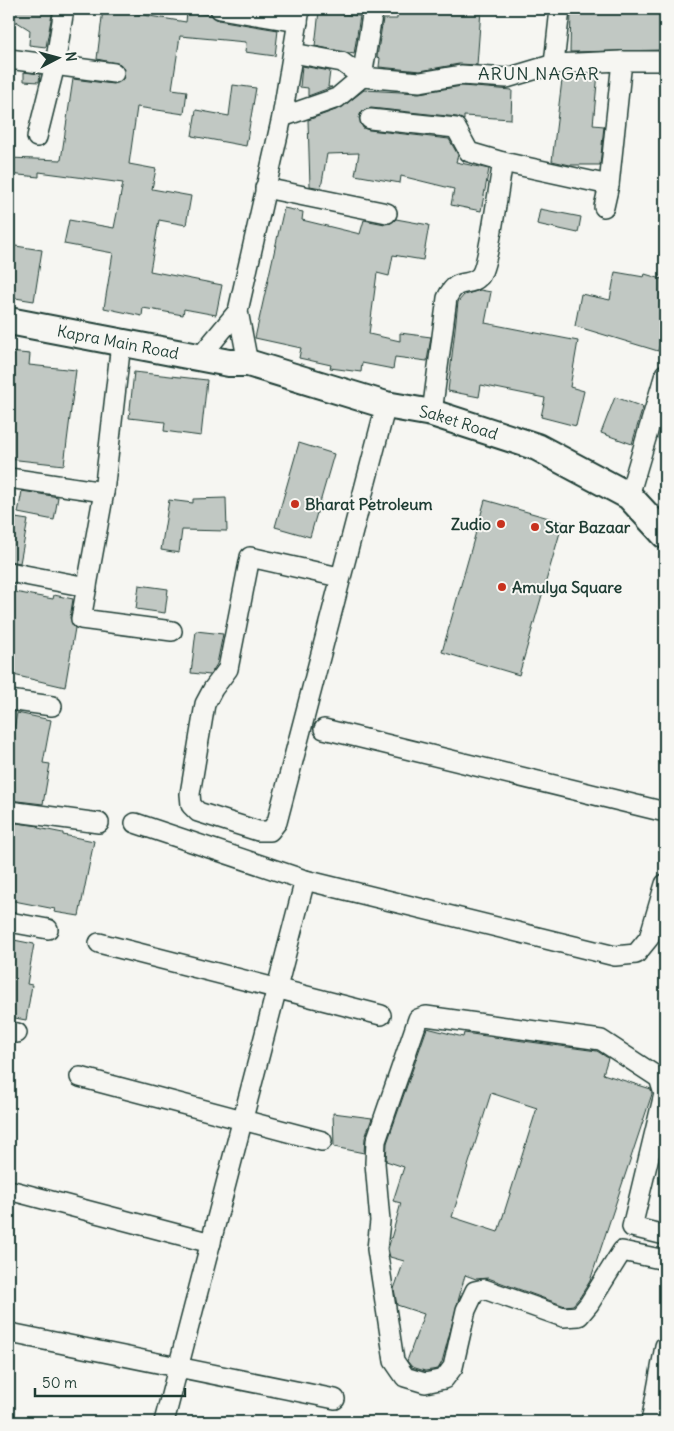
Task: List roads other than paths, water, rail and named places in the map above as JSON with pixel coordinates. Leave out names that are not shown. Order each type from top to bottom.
[{"type":"street","points":[[38,137],[55,65],[64,9]]},
{"type":"street","points":[[220,9],[299,15],[282,117],[238,311],[238,363]]},
{"type":"street","points":[[282,117],[337,98],[362,77],[372,9]]},
{"type":"street","points":[[554,64],[560,9]]},
{"type":"street","points":[[293,53],[342,62],[362,77],[420,82],[461,75],[507,78],[554,64],[622,61],[665,62]]},
{"type":"street","points":[[9,59],[114,72]]},
{"type":"street","points":[[604,207],[609,185],[622,61]]},
{"type":"street","points":[[370,119],[456,128],[468,152],[503,162],[609,185]]},
{"type":"street","points":[[432,413],[447,298],[452,288],[458,284],[470,282],[480,275],[488,251],[503,162]]},
{"type":"street","points":[[265,188],[387,213]]},
{"type":"street","points":[[200,357],[238,311]]},
{"type":"street","name":"Kapra Main Road","points":[[9,322],[238,363]]},
{"type":"street","points":[[121,343],[104,492],[81,619],[172,630]]},
{"type":"street","name":"Saket Road","points":[[238,363],[386,405],[432,413],[537,447],[629,496],[665,535]]},
{"type":"street","points":[[629,496],[665,374]]},
{"type":"street","points":[[339,577],[250,557],[228,669],[213,688],[205,704],[190,794],[191,805],[198,812],[258,831],[270,831],[277,822],[339,577],[386,405]]},
{"type":"street","points":[[9,478],[104,492]]},
{"type":"street","points":[[9,572],[87,587]]},
{"type":"street","points":[[9,700],[52,706]]},
{"type":"street","points":[[324,730],[665,812]]},
{"type":"street","points":[[9,811],[99,823]]},
{"type":"street","points":[[135,823],[305,880],[615,956],[636,954],[649,938],[665,884]]},
{"type":"street","points":[[164,1422],[305,880]]},
{"type":"street","points":[[9,922],[48,929]]},
{"type":"street","points":[[99,943],[277,990],[381,1015]]},
{"type":"street","points":[[426,1016],[601,1040],[659,1078],[663,1085],[664,1094],[632,1228],[622,1251],[589,1304],[579,1316],[563,1317],[484,1289],[475,1292],[466,1310],[453,1367],[444,1379],[425,1383],[405,1377],[394,1361],[377,1248],[380,1221],[375,1163],[376,1141],[418,1019],[426,1016]]},
{"type":"street","points":[[80,1077],[322,1141]]},
{"type":"street","points":[[9,1190],[211,1243]]},
{"type":"street","points":[[632,1228],[665,1235]]},
{"type":"street","points":[[622,1251],[665,1260]]},
{"type":"street","points":[[10,1333],[335,1398]]},
{"type":"street","points":[[651,1422],[665,1346]]},
{"type":"place","name":"Bharat Petroleum","points":[[295,504]]},
{"type":"place","name":"Zudio","points":[[501,524]]},
{"type":"place","name":"Star Bazaar","points":[[535,527]]},
{"type":"place","name":"Amulya Square","points":[[502,587]]},
{"type":"district","name":"ARUN NAGAR","points":[[539,74]]}]
